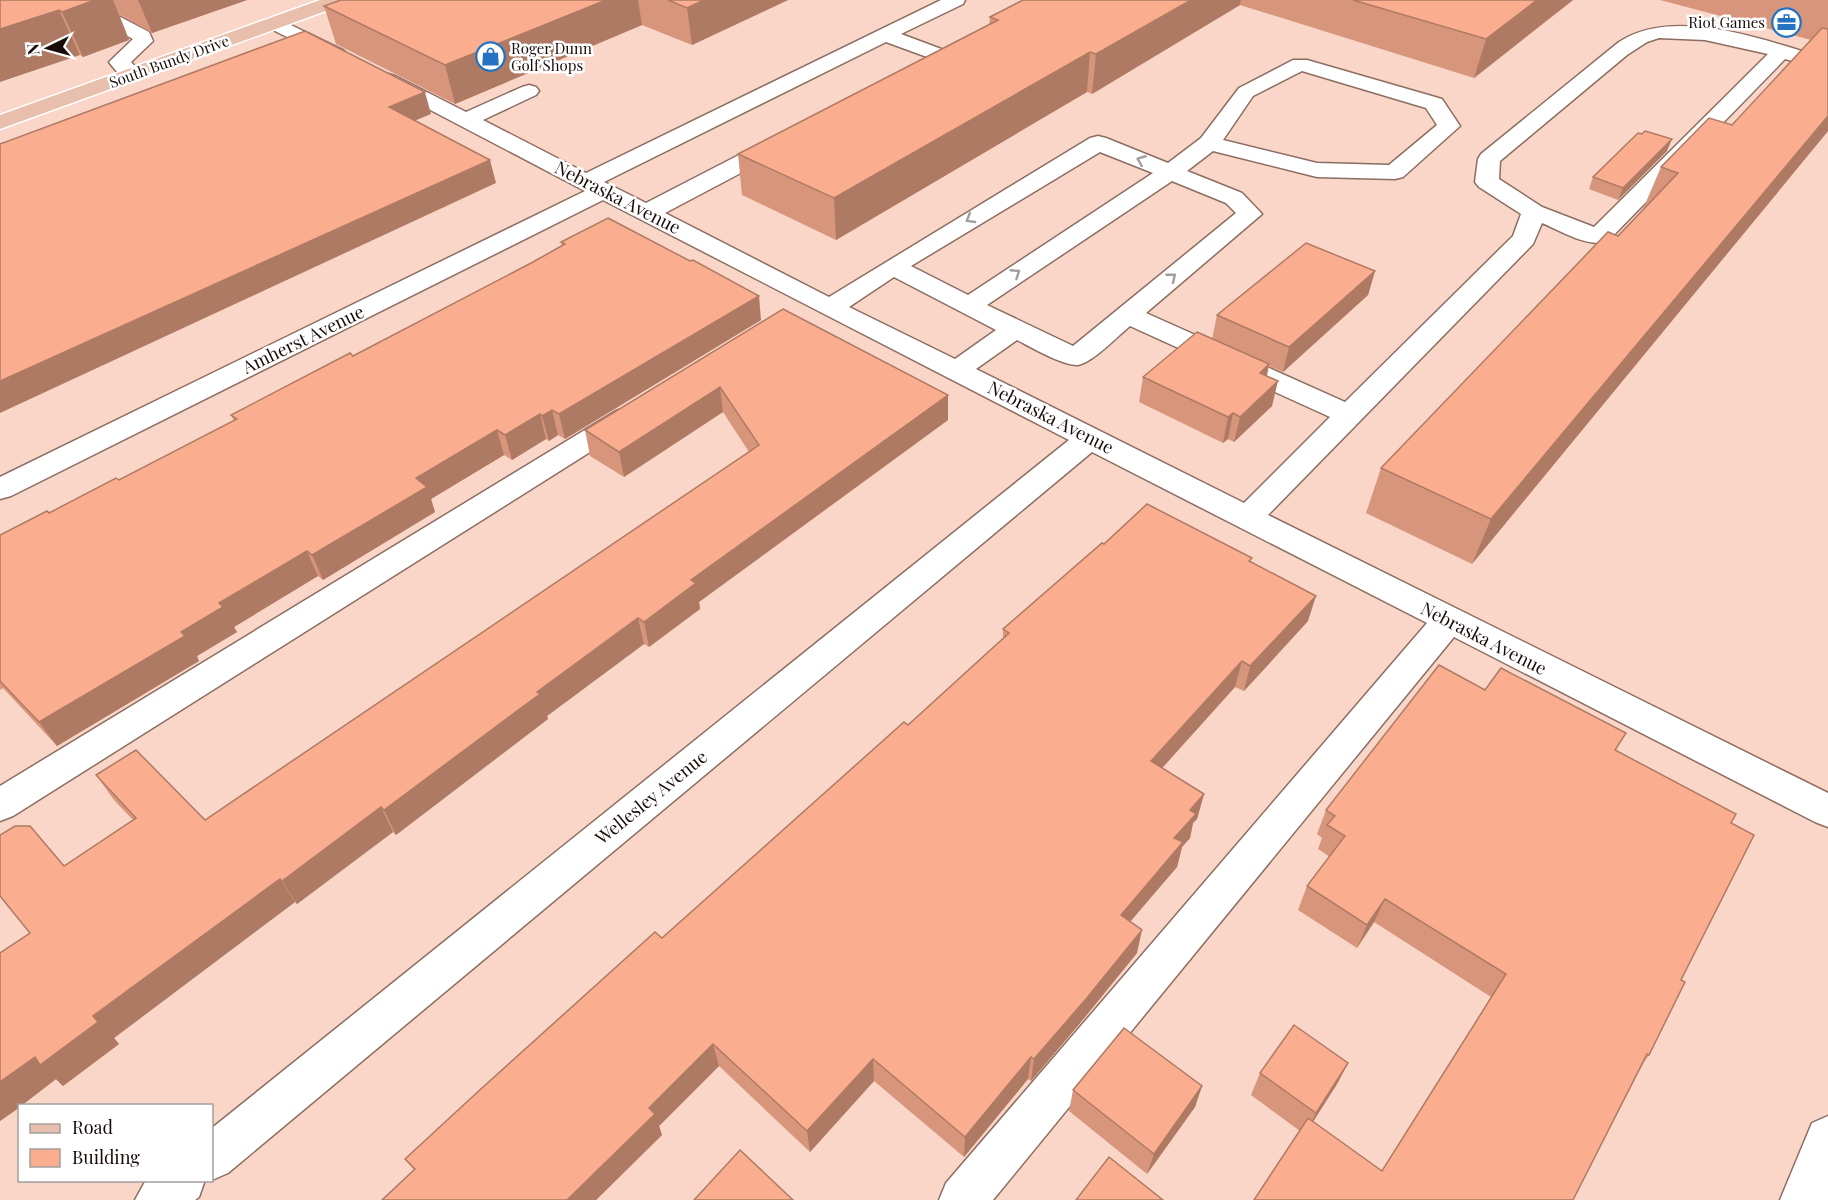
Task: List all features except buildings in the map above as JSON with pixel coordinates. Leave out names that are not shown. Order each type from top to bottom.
[{"type":"main road","name":"South Bundy Drive","points":[[0,122],[338,0]]},
{"type":"street","points":[[74,0],[141,36],[143,41],[119,62],[132,74]]},
{"type":"street","name":"Amherst Avenue","points":[[0,489],[956,0]]},
{"type":"street","points":[[274,23],[350,61]]},
{"type":"street","points":[[1781,52],[1598,237],[1534,212],[1487,182],[1489,159],[1640,38],[1656,33],[1712,35],[1781,52],[1828,64]]},
{"type":"street","points":[[885,35],[945,57]]},
{"type":"street","points":[[924,68],[964,47]]},
{"type":"street","points":[[968,306],[1209,144],[1246,92],[1300,64],[1434,104],[1449,126],[1395,172],[1317,170],[1209,144]]},
{"type":"street","name":"Nebraska Avenue","points":[[371,72],[596,185],[824,304],[1828,811]]},
{"type":"street","points":[[466,120],[529,91]]},
{"type":"street","points":[[648,212],[799,134]]},
{"type":"street","points":[[784,320],[824,304],[893,267],[1098,143],[1234,198],[1250,214],[1076,357],[968,306],[893,267]]},
{"type":"street","points":[[1248,517],[1524,239],[1534,212]]},
{"type":"street","points":[[1126,314],[1350,415]]},
{"type":"street","points":[[957,370],[1015,329]]},
{"type":"street","points":[[0,805],[652,401]]},
{"type":"street","name":"Wellesley Avenue","points":[[213,1156],[1091,437]]},
{"type":"street","points":[[963,1200],[1449,620]]},
{"type":"street","points":[[1804,1200],[1828,1139]]},
{"type":"street","points":[[159,1200],[180,1182]]},
{"type":"place","name":"Riot Games","points":[[1786,22]]},
{"type":"place","name":"Roger Dunn Golf Shops","points":[[490,57]]}]
